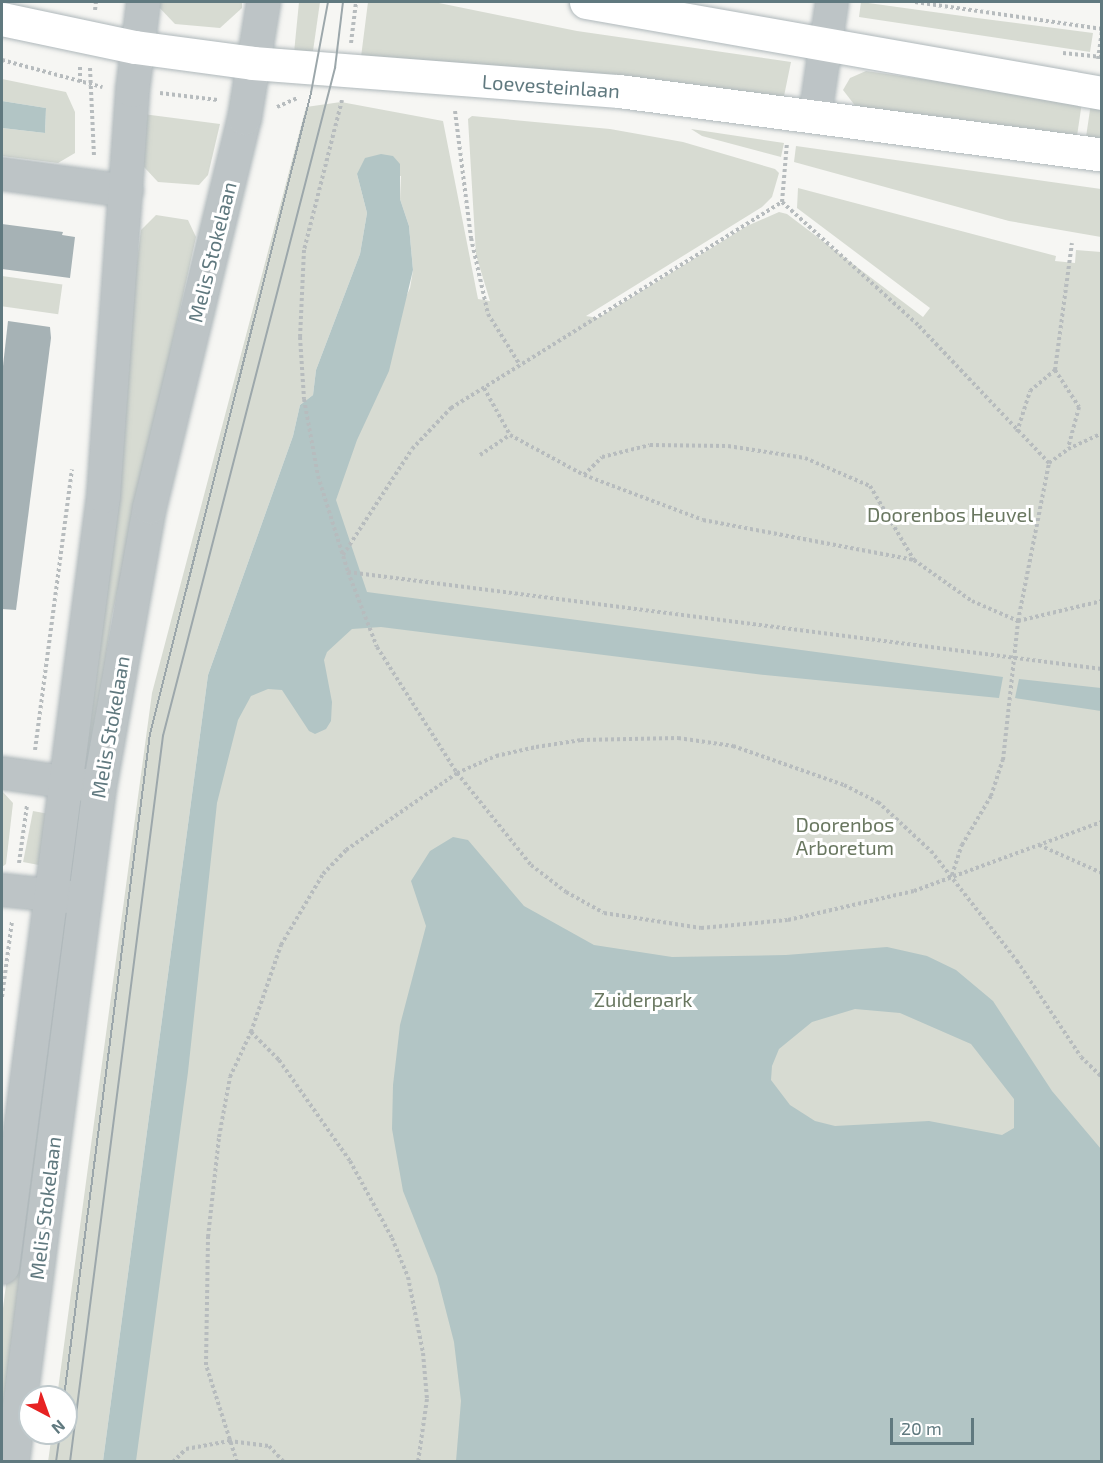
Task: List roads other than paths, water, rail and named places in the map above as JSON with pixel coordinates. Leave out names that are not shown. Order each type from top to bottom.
[{"type":"main road","points":[[586,2],[1101,93]]},
{"type":"main road","name":"Loevesteinlaan","points":[[2,19],[135,47],[253,63],[348,68],[619,91],[1101,155]]},
{"type":"street","name":"Melis Stokelaan","points":[[2,1267],[48,895],[103,496],[111,189],[132,90],[135,47],[143,2]]},
{"type":"street","name":"Melis Stokelaan","points":[[10,1445],[99,787],[149,507],[247,104],[263,2]]},
{"type":"street","points":[[815,116],[832,2]]},
{"type":"street","points":[[2,174],[111,189]]},
{"type":"street","points":[[16,774],[99,787]]},
{"type":"street","points":[[8,890],[84,899]]},
{"type":"tram line","points":[[66,1385],[150,734],[311,93],[328,2]]},
{"type":"tram line","points":[[70,1462],[163,736],[335,68],[343,2]]},
{"type":"tram line","points":[[56,1462],[58,1445]]},
{"type":"park label","name":"Doorenbos Heuvel","points":[[950,514]]},
{"type":"park label","name":"Doorenbos Arboretum","points":[[845,836]]},
{"type":"park label","name":"Zuiderpark","points":[[643,999]]}]
